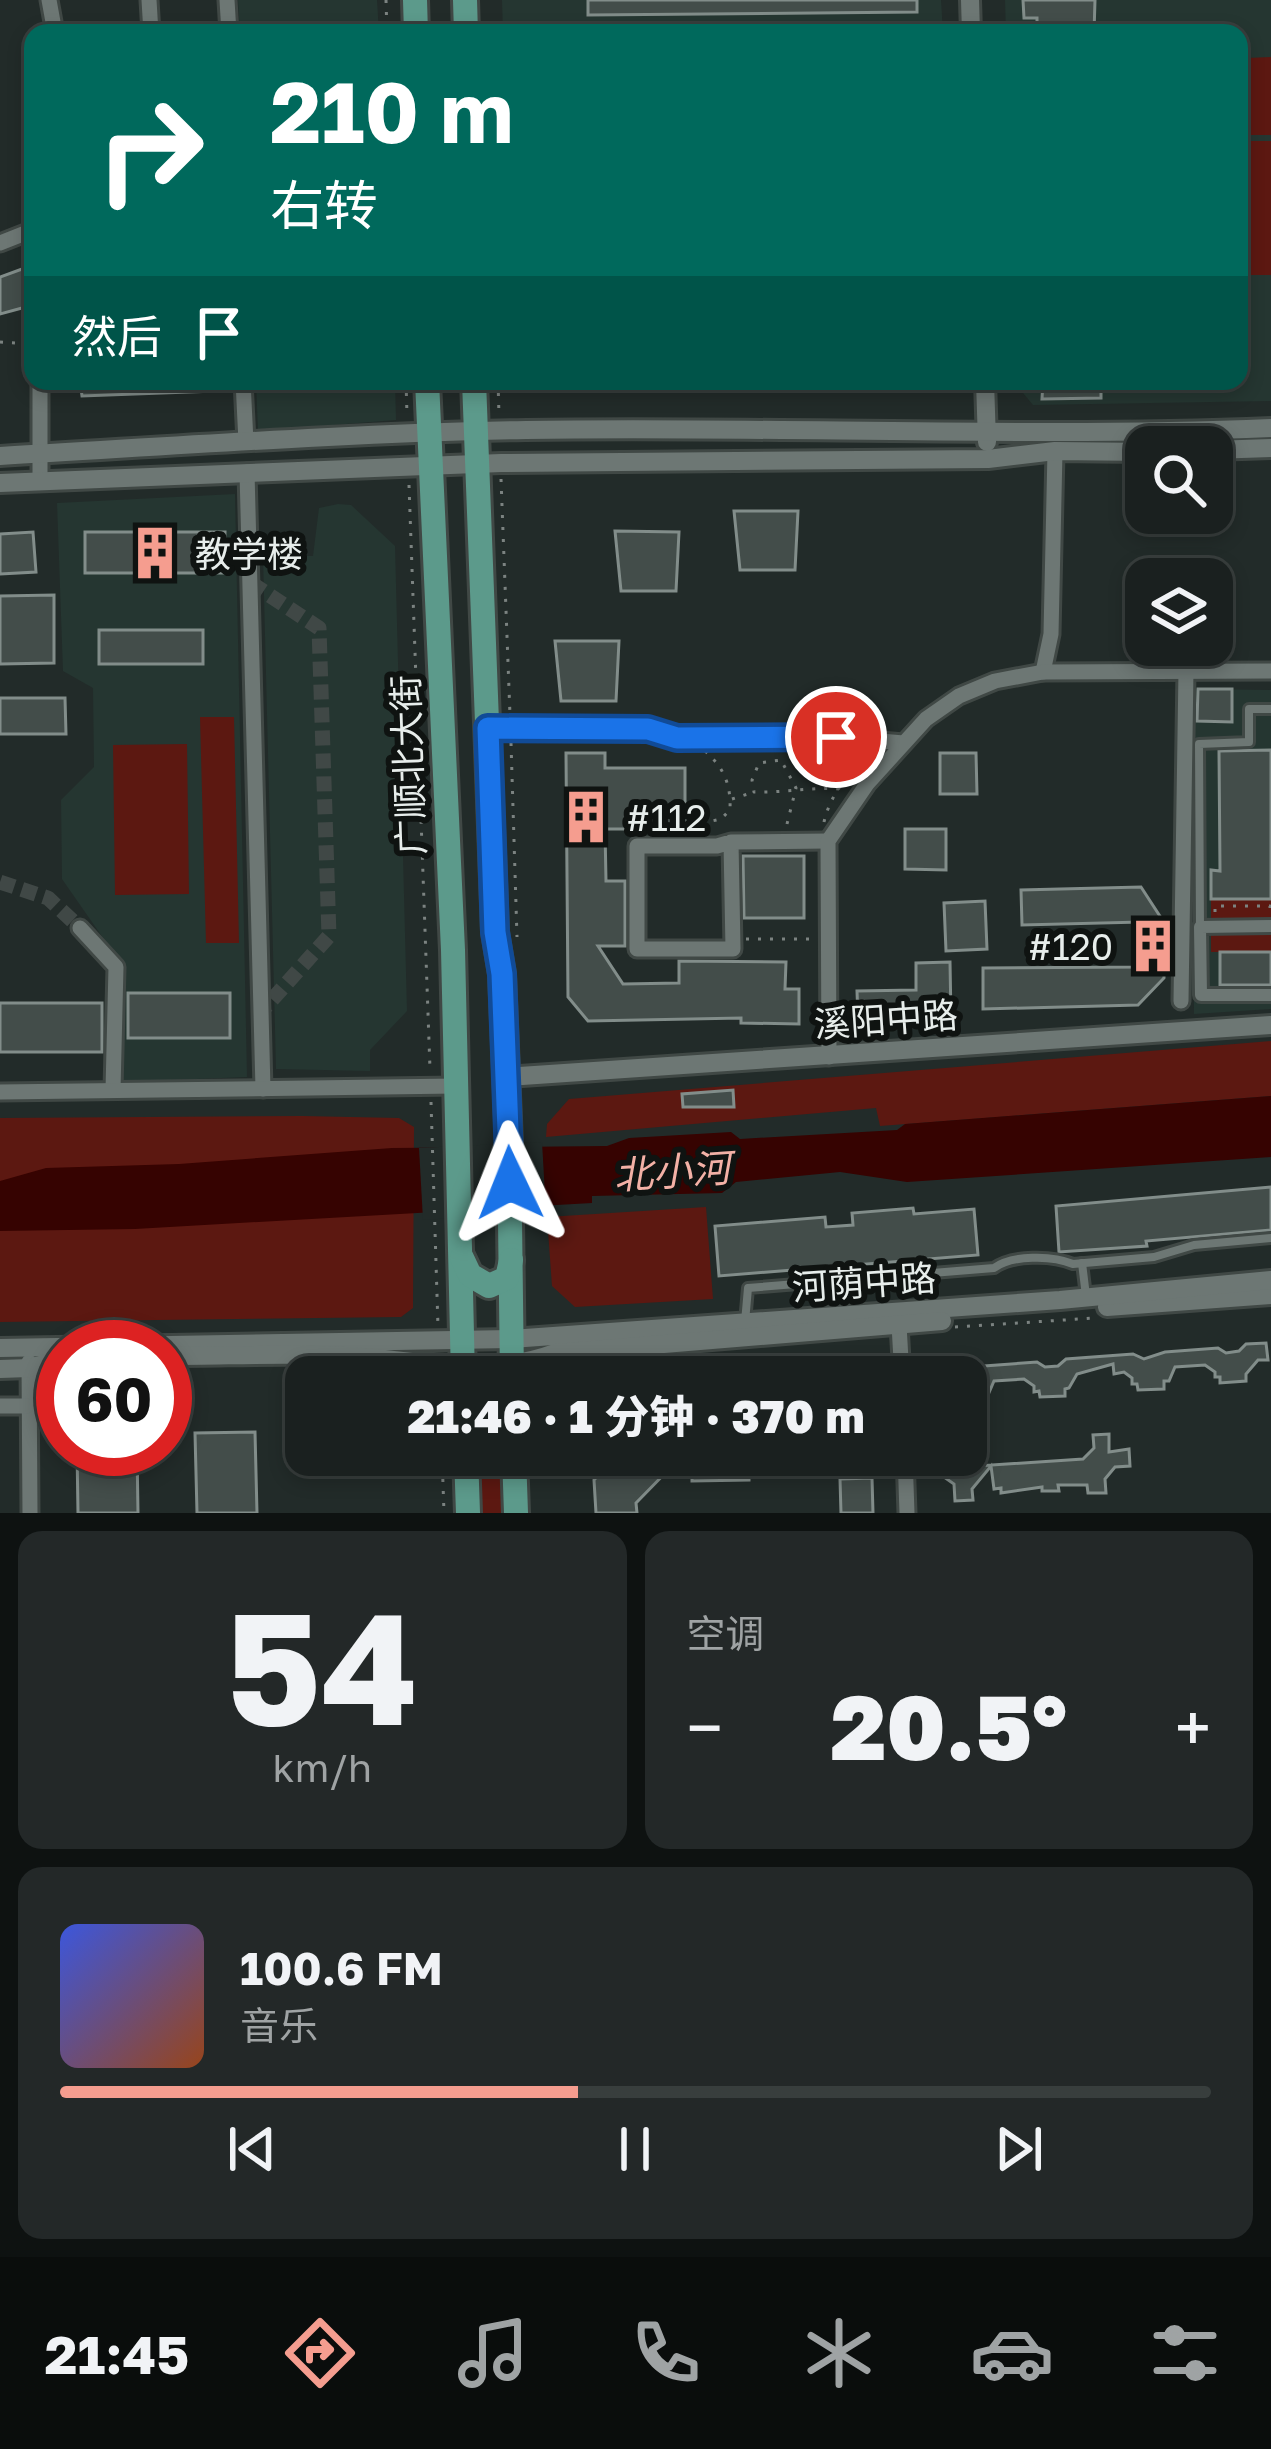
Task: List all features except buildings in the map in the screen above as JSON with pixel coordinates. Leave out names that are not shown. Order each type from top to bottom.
[{"type":"main road","name":"广顺北大街","points":[[426,390],[419,433],[448,1227]]},
{"type":"main road","points":[[477,390],[488,431],[499,728],[495,932],[502,974],[509,1143],[512,1356]]},
{"type":"main road","points":[[448,1227],[470,1275],[489,1286],[507,1278],[513,1254]]},
{"type":"main road","points":[[456,1356],[461,1256]]},
{"type":"main road","points":[[466,1476],[467,1513]]},
{"type":"main road","points":[[515,1476],[516,1513]]},
{"type":"street","points":[[40,390],[40,481]]},
{"type":"street","points":[[243,390],[246,442]]},
{"type":"street","points":[[985,390],[988,459]]},
{"type":"street","points":[[0,456],[488,431],[1271,428]]},
{"type":"street","points":[[1233,449],[1271,448]]},
{"type":"street","points":[[1043,672],[1051,634],[1055,452]]},
{"type":"street","points":[[0,483],[488,463],[988,459],[1125,452]]},
{"type":"street","points":[[247,472],[262,1089]]},
{"type":"street","points":[[1181,1001],[1186,670]]},
{"type":"street","points":[[829,1057],[828,841],[867,784],[926,719],[959,696],[995,680],[1043,672],[1271,671]]},
{"type":"street","points":[[499,728],[648,729],[689,738],[836,737],[904,743]]},
{"type":"street","points":[[731,842],[733,949],[637,949],[637,846],[706,846],[731,842],[828,841]]},
{"type":"street","points":[[1271,926],[1199,926],[1201,995],[1271,995]]},
{"type":"street","points":[[80,928],[116,967],[113,1090]]},
{"type":"street","name":"溪阳中路","points":[[506,1078],[1271,1025]]},
{"type":"street","points":[[0,1092],[443,1086]]},
{"type":"street","name":"河荫中路","points":[[538,1356],[745,1324],[1271,1280]]},
{"type":"street","name":"河荫中路","points":[[537,1356],[1271,1295]]},
{"type":"street","points":[[899,1325],[901,1356]]},
{"type":"street","points":[[0,1348],[408,1339],[453,1356]]},
{"type":"street","points":[[29,1347],[30,1513]]},
{"type":"street","points":[[192,1356],[398,1356]]},
{"type":"street","points":[[0,1369],[36,1366]]},
{"type":"street","points":[[0,1406],[27,1406]]},
{"type":"street","points":[[906,1476],[908,1513]]},
{"type":"lane","points":[[1199,926],[1199,744],[1249,742],[1249,709],[1271,710]]},
{"type":"lane","points":[[745,1324],[748,1288],[994,1268],[1005,1260],[1082,1263],[1154,1257],[1194,1245],[1271,1238]]},
{"type":"lane","points":[[1082,1263],[1086,1297]]},
{"type":"path","points":[[408,390],[419,433]]},
{"type":"path","points":[[488,431],[495,390]]},
{"type":"path","points":[[488,463],[499,728],[518,952]]},
{"type":"path","points":[[420,465],[456,1356]]},
{"type":"path","points":[[689,738],[719,764],[730,800],[730,810],[722,819],[706,822],[706,846]]},
{"type":"path","points":[[754,792],[759,763],[781,760],[796,788],[788,822],[777,841]]},
{"type":"path","points":[[730,800],[754,792],[839,789]]},
{"type":"path","points":[[1215,926],[1215,906],[1270,906],[1271,926]]},
{"type":"path","points":[[732,939],[829,939]]},
{"type":"path","points":[[443,1476],[444,1513]]},
{"type":"shaded area","points":[[238,0],[377,0],[378,24],[239,24]]},
{"type":"shaded area","points":[[502,0],[941,0],[942,24],[503,24]]},
{"type":"shaded area","points":[[1005,0],[1271,0],[1271,401],[1033,405],[1020,390],[1248,390],[1248,24],[1006,24]]},
{"type":"shaded area","points":[[1271,57],[1271,135],[1248,135],[1248,58]]},
{"type":"shaded area","points":[[1248,141],[1271,141],[1271,275],[1248,275]]},
{"type":"shaded area","points":[[256,390],[395,390],[396,420],[258,431]]},
{"type":"shaded area","points":[[235,494],[247,1077],[121,1082],[124,968],[62,879],[61,800],[94,767],[93,688],[63,671],[57,503]]},
{"type":"shaded area","points":[[351,505],[395,546],[407,1011],[370,1050],[370,1071],[276,1069],[263,556],[313,556],[319,508]]},
{"type":"shaded area","points":[[1193,689],[1271,690],[1271,1009],[1194,1014]]},
{"type":"shaded area","points":[[200,717],[234,717],[239,943],[206,943]]},
{"type":"shaded area","points":[[187,744],[189,894],[115,895],[113,745]]},
{"type":"shaded area","points":[[1211,899],[1271,899],[1271,952],[1211,952]]},
{"type":"shaded area","points":[[1271,1041],[1271,1096],[880,1126],[876,1108],[546,1137],[547,1124],[569,1099]]},
{"type":"shaded area","points":[[0,1118],[399,1118],[414,1127],[413,1308],[401,1317],[0,1322]]},
{"type":"shaded area","points":[[706,1207],[713,1299],[575,1307],[552,1286],[547,1217]]},
{"type":"shaded area","points":[[478,1476],[501,1476],[502,1513],[479,1513]]},
{"type":"water","name":"北小河","points":[[1271,1096],[1271,1157],[907,1182],[840,1172],[736,1182],[722,1193],[592,1196],[592,1203],[135,1229],[0,1231],[0,1181],[46,1168],[179,1164],[392,1148],[607,1146],[629,1138],[731,1132],[740,1139],[897,1130],[905,1124]]},
{"type":"pier","points":[[542,1142],[546,1212],[423,1220],[419,1148]]},
{"type":"tunnel","points":[[251,583],[319,628],[329,936],[261,1012]]},
{"type":"tunnel","points":[[0,882],[48,898],[80,928]]},
{"type":"place","name":"教学楼","points":[[155,553]]},
{"type":"place","name":"#112","points":[[586,817]]},
{"type":"place","name":"#120","points":[[1153,946]]},
{"type":"route","points":[[510,1183],[488,728],[648,729],[677,738],[836,737]]}]
